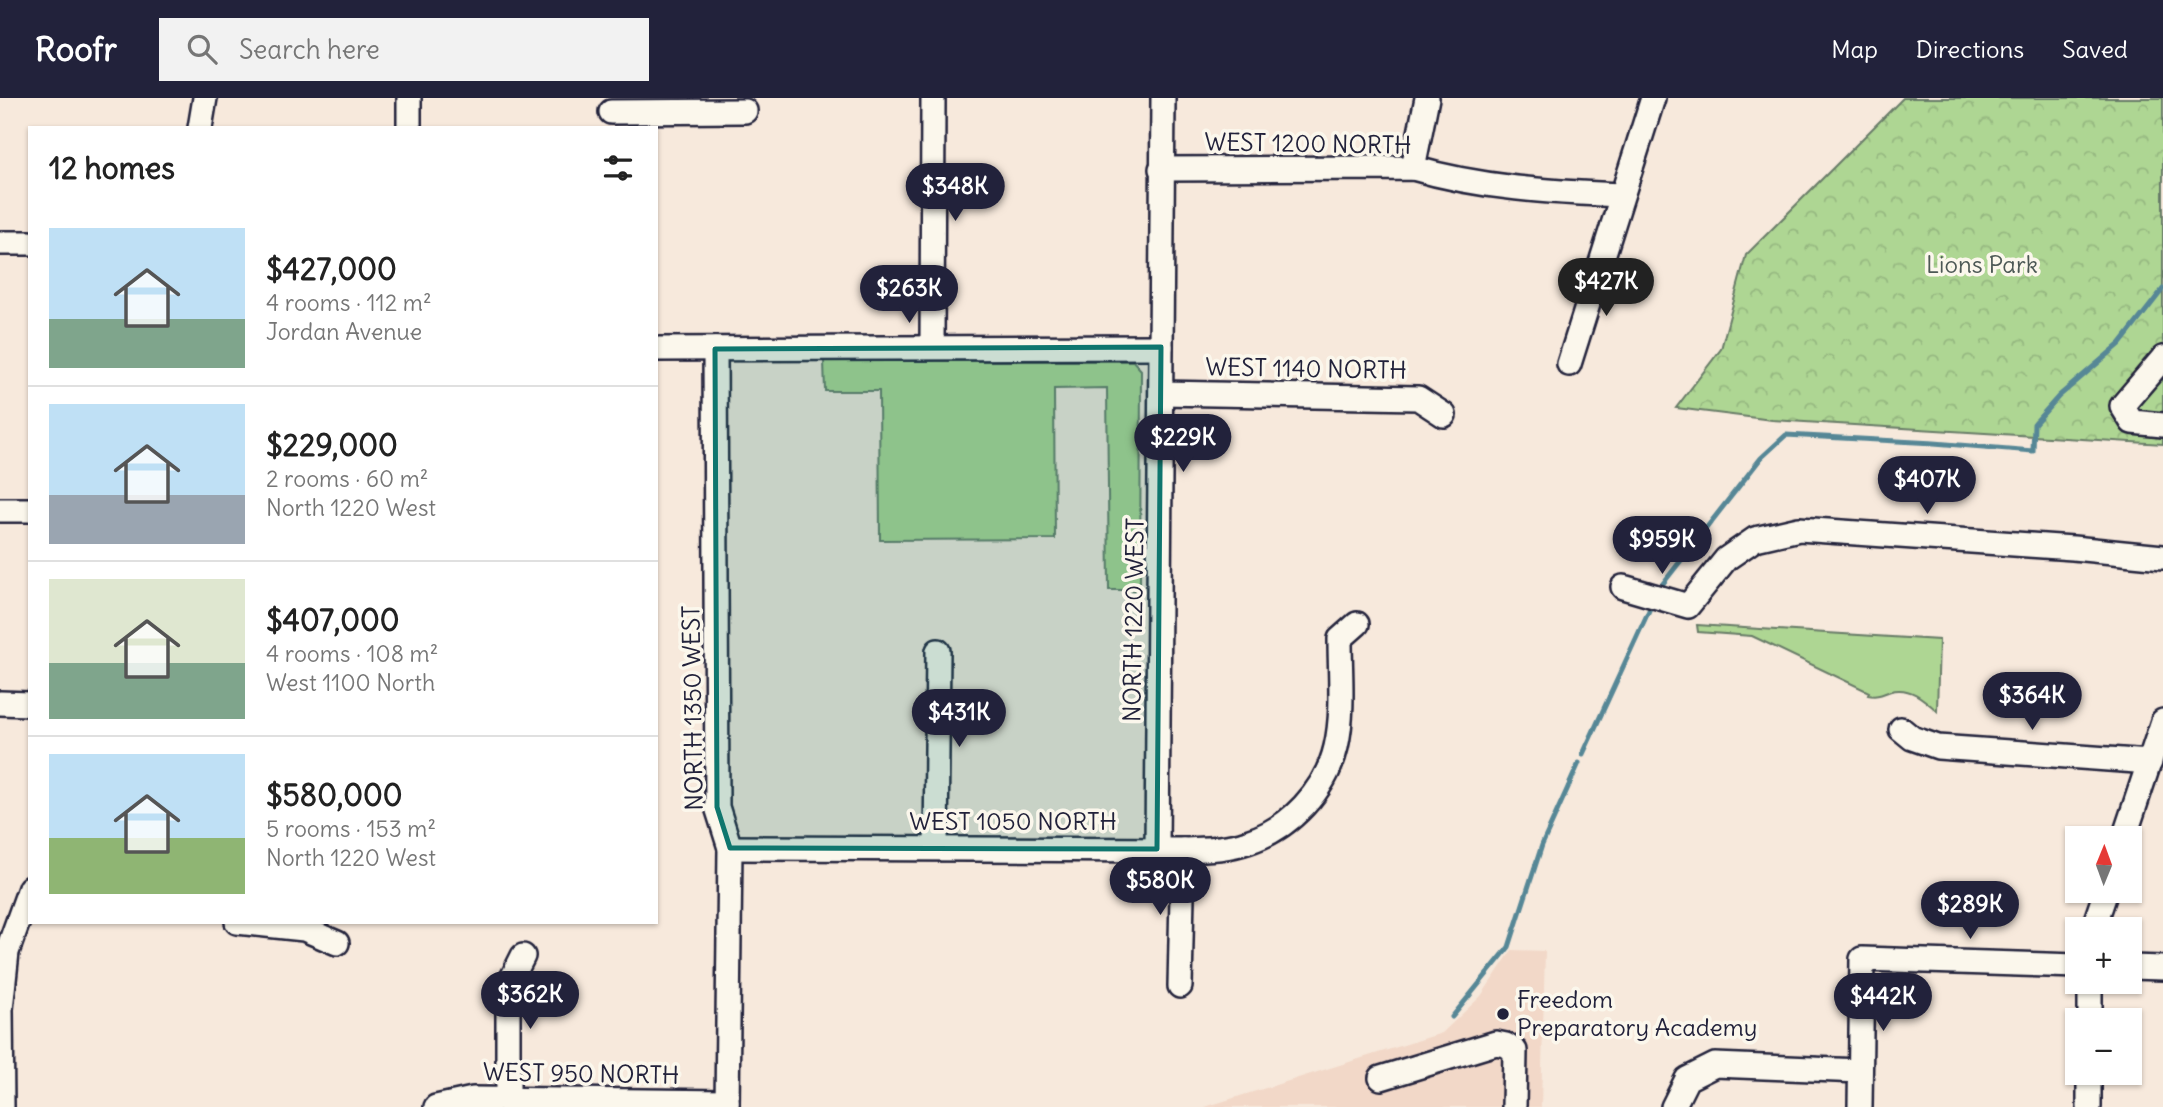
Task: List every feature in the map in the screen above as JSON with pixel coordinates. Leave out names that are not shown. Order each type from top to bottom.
[{"type":"street","points":[[200,126],[205,98]]},
{"type":"street","points":[[409,98],[409,126]]},
{"type":"street","points":[[933,98],[933,347]]},
{"type":"street","name":"NORTH 1220 WEST","points":[[1157,849],[1163,98]]},
{"type":"street","points":[[1413,168],[1427,98]]},
{"type":"street","points":[[1569,364],[1653,98]]},
{"type":"street","points":[[611,113],[745,111]]},
{"type":"street","name":"WEST 1200 NORTH","points":[[1161,169],[1413,168],[1447,178],[1525,190],[1621,195]]},
{"type":"street","points":[[0,243],[28,243]]},
{"type":"street","points":[[658,349],[1161,347]]},
{"type":"street","name":"NORTH 1350 WEST","points":[[715,349],[717,807],[730,848],[727,1105]]},
{"type":"street","points":[[2163,358],[2123,406],[2132,422],[2163,425]]},
{"type":"street","name":"WEST 1140 NORTH","points":[[1162,393],[1418,398],[1444,415]]},
{"type":"street","points":[[0,510],[28,510]]},
{"type":"street","points":[[1623,587],[1688,606],[1726,559],[1755,539],[1799,529],[2163,557]]},
{"type":"street","name":"WEST 1050 NORTH","points":[[730,848],[1183,850],[1221,848],[1247,843],[1289,819],[1311,798],[1330,765],[1339,725],[1340,639],[1357,624]]},
{"type":"street","points":[[936,848],[938,651]]},
{"type":"street","points":[[0,704],[28,704]]},
{"type":"street","points":[[2128,826],[2163,721]]},
{"type":"street","points":[[1901,729],[1912,738],[1938,747],[2150,762]]},
{"type":"street","points":[[1181,986],[1183,850]]},
{"type":"street","points":[[2,1107],[1,1009],[7,952],[16,919],[28,892]]},
{"type":"street","points":[[256,924],[304,929],[337,943]]},
{"type":"street","points":[[508,1099],[508,986],[523,956]]},
{"type":"street","points":[[1860,1107],[1861,959],[2065,966]]},
{"type":"street","points":[[2142,967],[2163,968]]},
{"type":"street","points":[[1381,1078],[1496,1043],[1506,1045],[1515,1051],[1514,1107]]},
{"type":"street","points":[[1673,1107],[1687,1079],[1715,1065],[1860,1071]]},
{"type":"street","points":[[2089,1085],[2089,1107]]},
{"type":"street","name":"WEST 950 NORTH","points":[[436,1107],[474,1099],[727,1105]]},
{"type":"highlighted area","points":[[1161,347],[1157,849],[730,848],[717,807],[715,349]]},
{"type":"shaded area","name":"Freedom Preparatory Academy","points":[[1512,950],[1545,951],[1541,1107],[1205,1107],[1442,1033],[1481,996]]},
{"type":"green space","name":"Lions Park","points":[[1903,98],[2163,98],[2163,444],[1772,420],[1676,408],[1721,349],[1746,255]]},
{"type":"green space","points":[[824,361],[1133,361],[1141,370],[1140,590],[1109,590],[1107,388],[1054,389],[1055,539],[880,540],[879,391],[825,391]]},
{"type":"green space","points":[[1697,625],[1939,640],[1937,711],[1910,692],[1898,690],[1868,695],[1869,692],[1752,636],[1698,632]]},
{"type":"waterway","points":[[1661,586],[1761,458],[1786,435],[2033,451],[2034,424],[2059,396],[2120,344],[2163,289]]},
{"type":"waterway","points":[[1583,754],[1651,606]]},
{"type":"waterway","points":[[1452,1017],[1509,947],[1542,845],[1579,763]]},
{"type":"place","name":"Freedom Preparatory Academy","points":[[1503,1014]]}]
